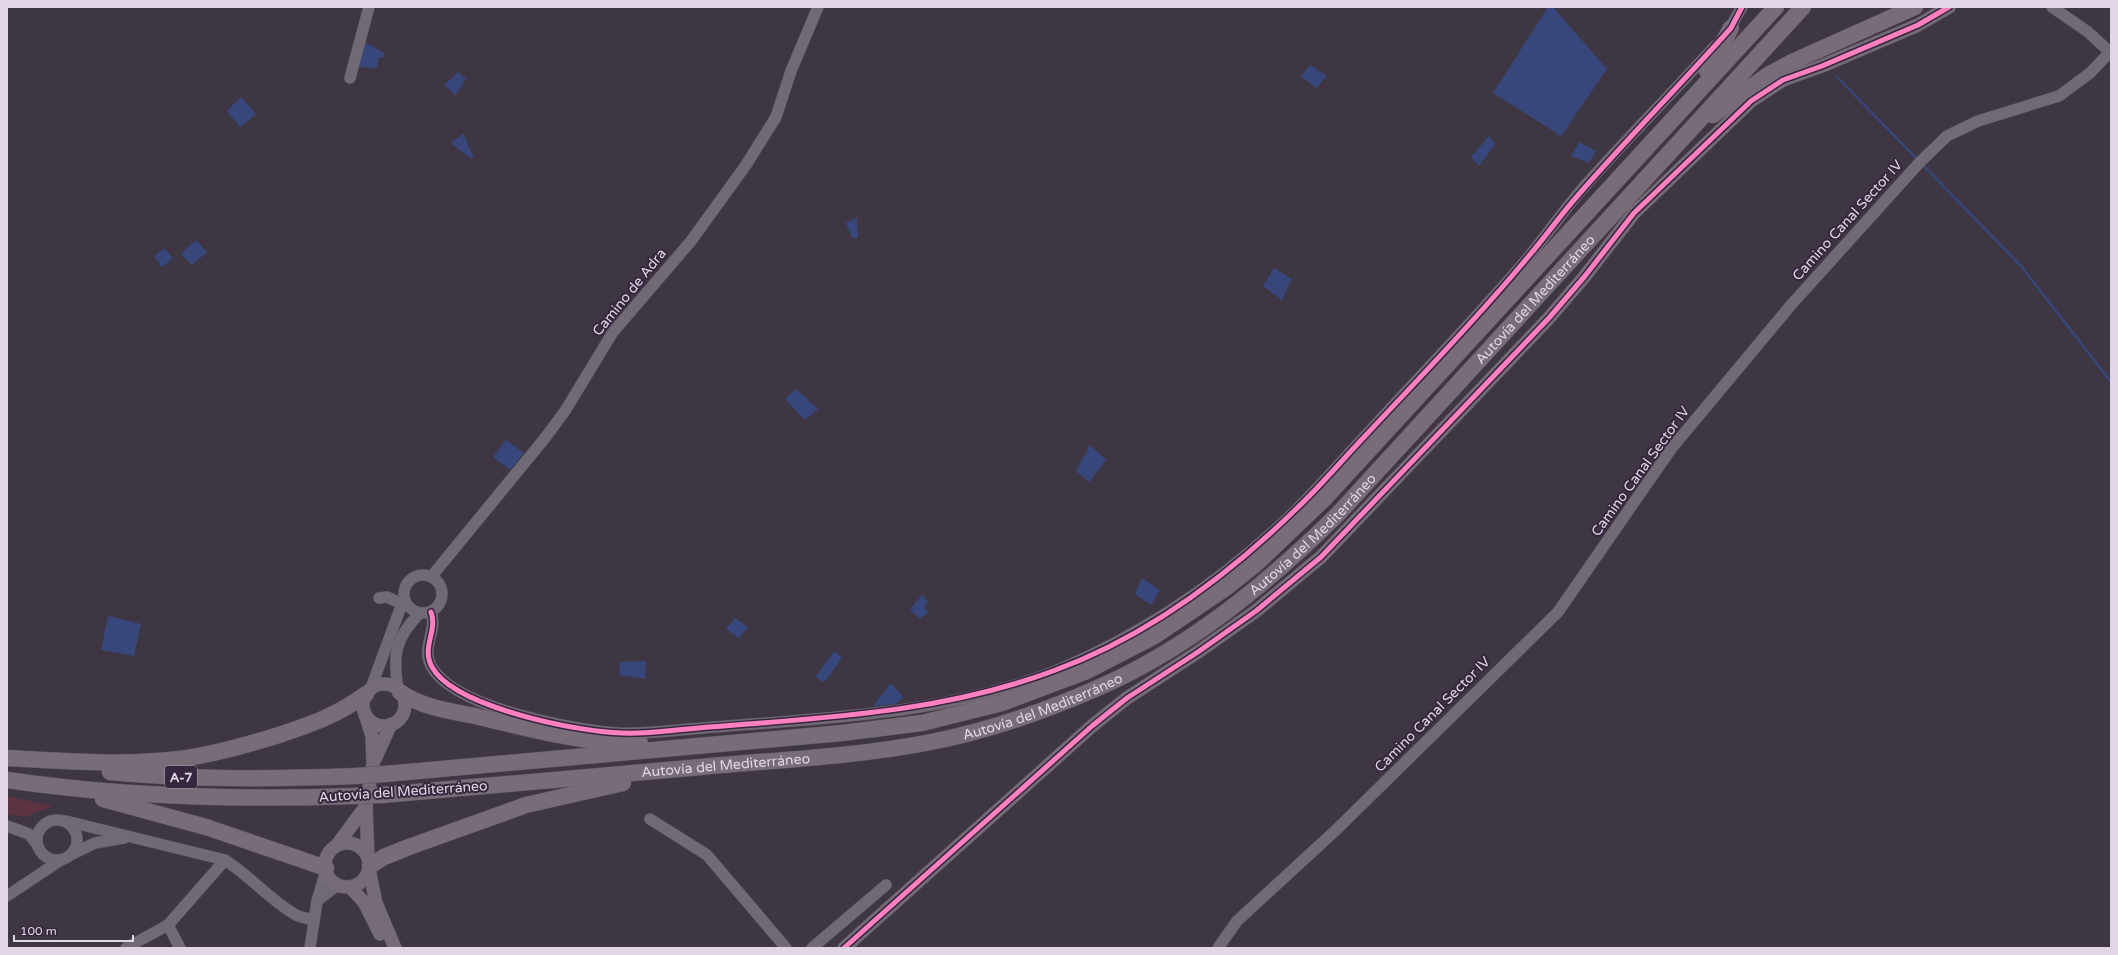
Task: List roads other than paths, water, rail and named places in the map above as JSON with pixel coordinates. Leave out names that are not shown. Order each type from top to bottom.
[{"type":"highway","name":"Autovía del Mediterráneo","points":[[7,759],[121,773],[178,777],[278,778],[356,776],[379,769],[760,741],[922,723],[1002,703],[1087,671],[1153,637],[1186,616],[1257,563],[1324,499],[1776,7]]},
{"type":"highway","name":"Autovía del Mediterráneo","points":[[7,780],[39,785],[177,797],[278,799],[382,794],[762,761],[925,743],[1008,722],[1095,689],[1163,654],[1198,632],[1270,578],[1339,513],[1803,7]]},
{"type":"highway","points":[[1661,161],[1708,120],[1768,75],[1818,49],[1915,7]]},
{"type":"highway","points":[[1671,121],[1716,57],[1731,28]]},
{"type":"highway","points":[[7,759],[120,763],[180,759],[218,752],[323,720],[348,708],[369,691]]},
{"type":"highway","points":[[399,691],[425,704],[552,734],[590,741],[624,743],[760,741]]},
{"type":"highway","points":[[369,864],[409,847],[526,805],[606,786],[762,761]]},
{"type":"highway","points":[[39,785],[90,796],[198,825],[326,869]]},
{"type":"main road","points":[[844,948],[1092,726],[1127,698],[1198,652],[1256,610],[1321,557],[1549,318],[1585,276],[1634,213],[1751,101],[1783,80],[1822,66],[1918,25],[1949,7]]},
{"type":"main road","points":[[379,769],[372,736],[363,707],[369,691],[382,684],[388,684],[399,691],[403,698],[404,710],[401,716],[391,724],[382,740],[379,769],[366,806],[337,846],[328,855],[326,869],[332,881],[344,886],[364,902],[378,932],[392,948]]},
{"type":"main road","points":[[365,714],[374,723],[379,725],[391,724]]},
{"type":"main road","points":[[366,806],[369,864],[376,903],[395,948]]},
{"type":"main road","points":[[337,846],[352,843],[359,846],[369,864],[363,881],[344,886]]},
{"type":"street","points":[[350,78],[369,7]]},
{"type":"street","name":"Camino de Adra","points":[[430,577],[549,432],[565,411],[613,332],[691,241],[746,165],[776,117],[791,70],[818,7]]},
{"type":"street","points":[[431,612],[434,622],[427,646],[427,656],[439,677],[449,686],[474,700],[533,718],[574,727],[620,733],[662,732],[866,714],[942,703],[1000,690],[1058,670],[1109,646],[1159,618],[1250,552],[1294,511],[1468,326],[1528,258],[1578,194],[1731,28],[1742,7]]},
{"type":"street","points":[[2052,7],[2088,32],[2111,52]]},
{"type":"street","name":"Camino Canal Sector IV","points":[[1218,948],[1237,922],[1336,830],[1558,612],[1671,449],[1791,305],[1920,162],[1947,136],[1978,121],[2059,96],[2090,73],[2111,52]]},
{"type":"street","points":[[369,691],[403,601],[404,589],[409,581],[419,575],[430,577],[436,580],[442,591],[440,603],[431,612],[420,613],[410,608],[403,601],[387,597],[379,598]]},
{"type":"street","points":[[399,691],[395,658],[398,644],[408,625],[420,613]]},
{"type":"street","points":[[650,819],[707,855],[786,948]]},
{"type":"street","points":[[10,827],[32,826],[60,820],[136,837],[225,860],[244,872],[274,899],[297,916],[314,920]]},
{"type":"street","points":[[38,877],[42,864],[37,840],[40,828],[50,821]]},
{"type":"street","points":[[7,896],[38,877],[74,850],[77,837],[71,825],[66,821]]},
{"type":"street","points":[[10,827],[29,834],[39,849],[50,858],[65,858],[95,843],[114,838],[136,837]]},
{"type":"street","points":[[126,948],[168,925],[225,860]]},
{"type":"street","points":[[310,948],[317,901],[326,869]]},
{"type":"street","points":[[812,948],[886,885]]},
{"type":"street","points":[[317,901],[344,886]]},
{"type":"street","points":[[168,925],[180,948]]},
{"type":"water","points":[[1548,7],[1553,7],[1607,69],[1561,136],[1493,93]]},
{"type":"water","points":[[365,42],[384,53],[383,58],[379,57],[377,68],[357,67]]},
{"type":"water","points":[[1310,65],[1327,76],[1316,88],[1301,76]]},
{"type":"water","points":[[458,72],[466,79],[455,96],[445,85]]},
{"type":"water","points":[[241,97],[256,114],[240,127],[227,111]]},
{"type":"water","points":[[464,133],[474,157],[471,159],[451,143]]},
{"type":"water","points":[[1489,136],[1495,145],[1479,166],[1471,157]]},
{"type":"water","points":[[1579,142],[1596,151],[1589,163],[1571,156]]},
{"type":"water","points":[[857,217],[858,238],[852,238],[846,223]]},
{"type":"water","points":[[196,240],[207,252],[192,265],[181,254]]},
{"type":"water","points":[[164,248],[173,258],[162,267],[154,257]]},
{"type":"water","points":[[1274,268],[1292,279],[1282,300],[1263,286]]},
{"type":"water","points":[[796,389],[818,409],[805,420],[785,399]]},
{"type":"water","points":[[506,440],[524,453],[510,470],[493,457]]},
{"type":"water","points":[[1090,445],[1106,460],[1089,482],[1076,471]]},
{"type":"water","points":[[1142,578],[1160,590],[1151,605],[1135,594]]},
{"type":"water","points":[[922,595],[928,602],[924,607],[928,612],[920,619],[911,611],[911,608]]},
{"type":"water","points":[[108,616],[141,624],[134,656],[101,650]]},
{"type":"water","points":[[735,618],[748,627],[739,638],[726,629]]},
{"type":"water","points":[[834,651],[842,658],[826,680],[822,682],[816,676]]},
{"type":"water","points":[[646,661],[645,679],[619,675],[620,662]]},
{"type":"water","points":[[891,683],[903,697],[896,704],[873,706]]},
{"type":"waterway","points":[[1837,77],[1918,160]]},
{"type":"waterway","points":[[1922,164],[2021,266],[2111,382]]}]
